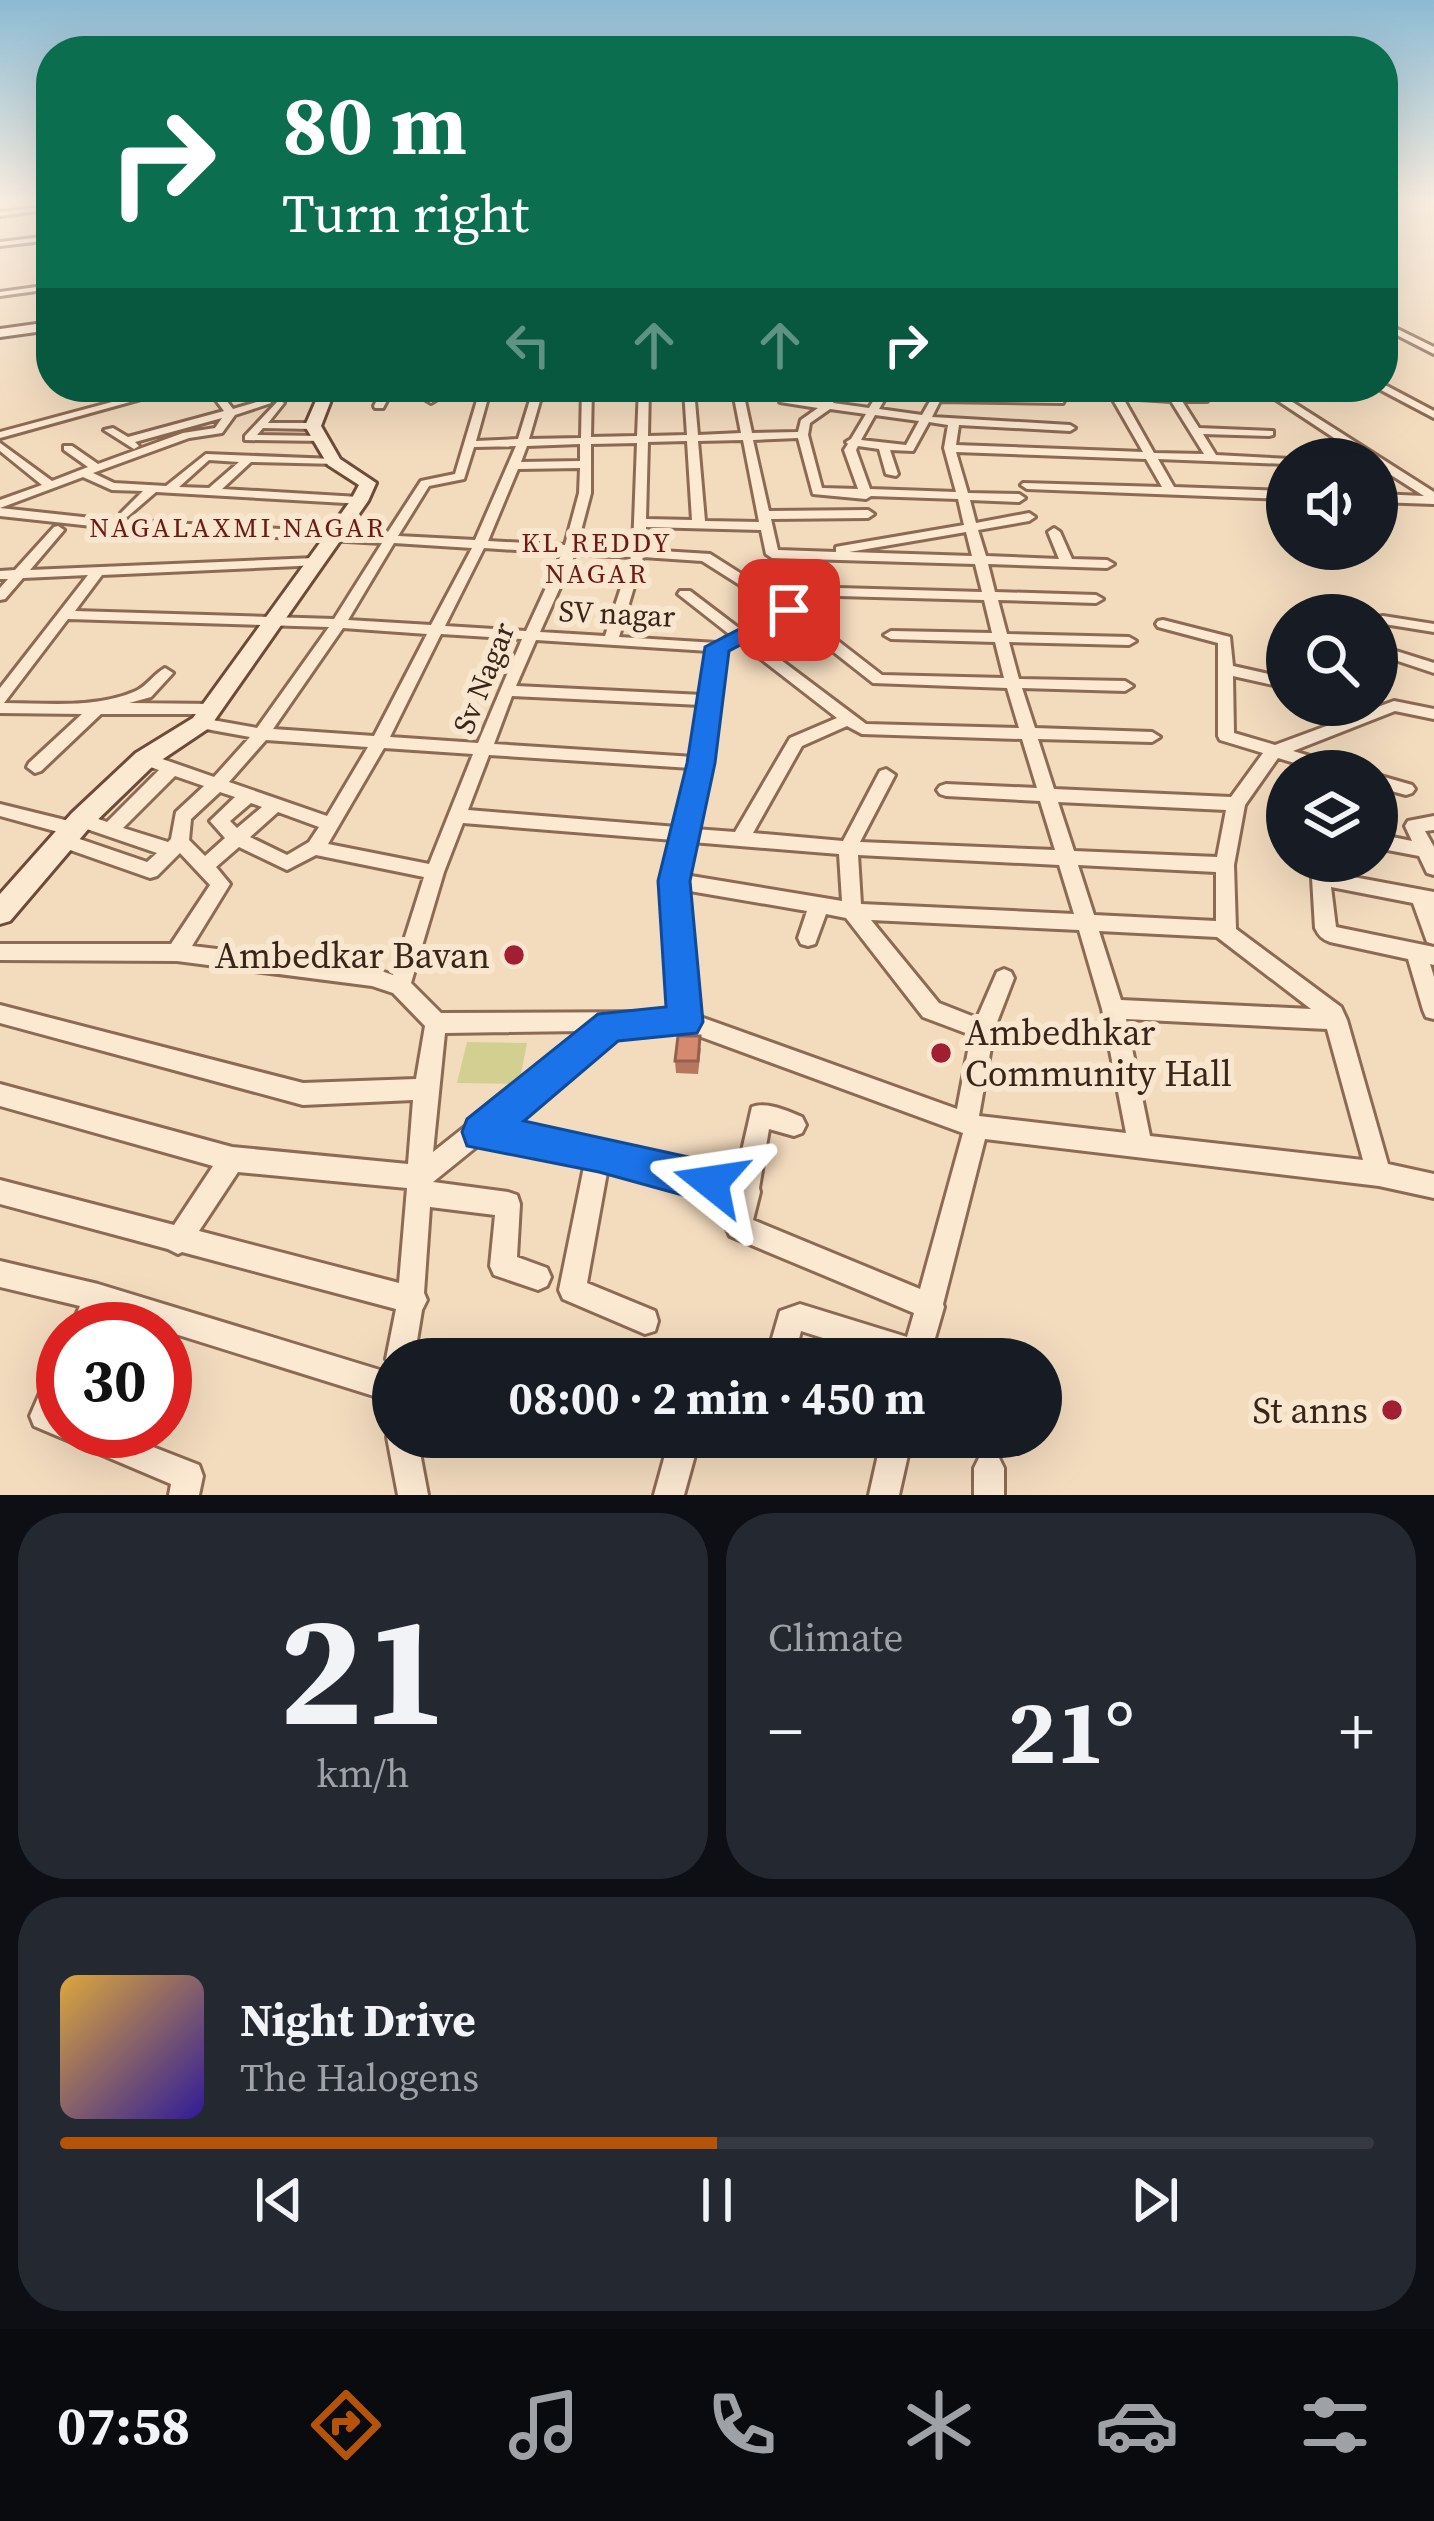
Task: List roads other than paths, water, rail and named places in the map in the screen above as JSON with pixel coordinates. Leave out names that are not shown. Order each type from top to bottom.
[{"type":"street","points":[[0,293],[36,289]]},
{"type":"street","points":[[0,332],[36,327]]},
{"type":"street","points":[[1398,333],[1434,351]]},
{"type":"street","points":[[1398,395],[1434,415]]},
{"type":"street","points":[[0,435],[123,402]]},
{"type":"street","points":[[0,511],[51,486],[188,435],[218,431],[231,413],[219,402]]},
{"type":"street","points":[[127,441],[265,402]]},
{"type":"street","points":[[2,907],[145,759],[207,716],[359,501],[368,483],[334,462],[316,433],[325,402]]},
{"type":"street","points":[[379,406],[381,402]]},
{"type":"street","points":[[0,810],[72,830],[145,871],[154,869],[176,846],[182,817],[218,787],[261,734],[425,482],[460,477],[481,402]]},
{"type":"street","points":[[246,797],[219,821],[238,838],[287,862],[318,846],[380,741],[483,543],[526,442],[535,402]]},
{"type":"street","name":"Sv Nagar","points":[[400,986],[435,872],[506,691],[570,550],[585,493],[586,402]]},
{"type":"street","points":[[611,640],[640,551],[644,402]]},
{"type":"street","points":[[689,402],[699,525]]},
{"type":"street","points":[[739,402],[772,554],[1107,564]]},
{"type":"street","points":[[798,402],[922,419],[1070,428]]},
{"type":"street","points":[[829,402],[806,422],[803,435],[817,491],[963,497],[1170,490],[1266,494]]},
{"type":"street","points":[[851,442],[878,402]]},
{"type":"street","points":[[851,442],[909,448],[934,402]]},
{"type":"street","points":[[1059,402],[1079,453]]},
{"type":"street","points":[[1120,402],[1170,490]]},
{"type":"street","points":[[1178,402],[1212,458]]},
{"type":"street","points":[[1285,402],[1341,438]]},
{"type":"street","points":[[230,459],[280,404]]},
{"type":"street","points":[[955,422],[950,448],[1013,683],[1113,1009],[1142,1148]]},
{"type":"street","points":[[266,426],[316,433]]},
{"type":"street","points":[[109,430],[144,453]]},
{"type":"street","points":[[1196,430],[1269,434]]},
{"type":"street","points":[[249,439],[316,433]]},
{"type":"street","points":[[468,444],[803,435]]},
{"type":"street","points":[[851,442],[866,495]]},
{"type":"street","points":[[0,446],[51,486]]},
{"type":"street","points":[[68,448],[112,487],[359,501]]},
{"type":"street","points":[[884,448],[892,474]]},
{"type":"street","points":[[950,448],[1266,460]]},
{"type":"street","points":[[168,490],[204,458],[334,462]]},
{"type":"street","points":[[212,493],[247,460]]},
{"type":"street","points":[[516,466],[585,464]]},
{"type":"street","points":[[1398,475],[1434,499]]},
{"type":"street","points":[[262,496],[277,478]]},
{"type":"street","points":[[128,513],[153,489]]},
{"type":"street","points":[[1398,498],[1434,499]]},
{"type":"street","points":[[0,511],[335,537],[640,551],[716,560],[878,680],[1125,686]]},
{"type":"street","points":[[643,523],[699,525],[868,514]]},
{"type":"street","points":[[811,557],[1029,517]]},
{"type":"street","points":[[0,596],[58,530]]},
{"type":"street","points":[[1054,532],[1067,563]]},
{"type":"street","points":[[898,538],[914,560]]},
{"type":"street","points":[[0,574],[315,562]]},
{"type":"street","points":[[0,704],[98,571]]},
{"type":"street","points":[[802,591],[1096,599]]},
{"type":"street","points":[[685,594],[868,730],[1152,737]]},
{"type":"street","points":[[717,647],[821,594]]},
{"type":"street","name":"SV nagar","points":[[65,615],[277,620],[717,647],[701,763],[674,881],[685,1022]]},
{"type":"street","points":[[1398,620],[1431,621]]},
{"type":"street","points":[[1163,623],[1221,637],[1228,670],[1226,736],[1267,750]]},
{"type":"street","points":[[891,635],[1130,641]]},
{"type":"street","points":[[1398,656],[1434,668]]},
{"type":"street","points":[[1228,670],[1266,678]]},
{"type":"street","points":[[35,767],[98,708],[146,693],[165,673]]},
{"type":"street","points":[[506,691],[710,700]]},
{"type":"street","points":[[0,704],[207,716],[261,734],[701,763]]},
{"type":"street","points":[[1398,707],[1434,714]]},
{"type":"street","points":[[741,838],[796,742],[848,719]]},
{"type":"street","points":[[1278,750],[1334,726]]},
{"type":"street","points":[[145,759],[331,824]]},
{"type":"street","points":[[1226,931],[1225,865],[1236,804],[1266,762]]},
{"type":"street","points":[[112,829],[170,770]]},
{"type":"street","points":[[886,775],[848,848],[852,911],[931,1010],[983,1030]]},
{"type":"street","points":[[1398,787],[1406,789]]},
{"type":"street","points":[[946,790],[1236,804]]},
{"type":"street","points":[[205,866],[273,807]]},
{"type":"street","points":[[458,816],[848,848],[1225,865]]},
{"type":"street","points":[[1430,859],[1414,826],[1434,824]]},
{"type":"street","points":[[72,830],[112,829],[176,846],[221,884],[177,953]]},
{"type":"street","points":[[318,846],[435,872]]},
{"type":"street","points":[[1398,848],[1430,859]]},
{"type":"street","points":[[674,881],[852,911],[1226,931],[1336,1020],[1379,1174]]},
{"type":"street","points":[[1319,882],[1325,928],[1330,934],[1425,955],[1434,1010]]},
{"type":"street","points":[[1363,882],[1427,899],[1434,936]]},
{"type":"street","points":[[808,938],[819,906]]},
{"type":"street","points":[[0,952],[177,953],[400,986],[436,1024],[685,1022],[971,1125],[1379,1174],[1434,1186]]},
{"type":"street","points":[[921,1338],[971,1125],[983,1030],[1004,978]]},
{"type":"street","points":[[1113,1009],[1336,1020]]},
{"type":"street","points":[[0,1013],[303,1094],[422,1089]]},
{"type":"street","points":[[405,1338],[414,1300],[422,1089],[436,1024]]},
{"type":"street","points":[[419,1185],[610,1025]]},
{"type":"street","points":[[0,1095],[232,1159],[419,1185],[508,1204],[503,1266],[538,1277]]},
{"type":"street","points":[[794,1124],[760,1115],[740,1227],[931,1307]]},
{"type":"street","points":[[481,1132],[599,1153],[748,1192]]},
{"type":"street","points":[[599,1153],[572,1290],[645,1321]]},
{"type":"street","points":[[178,1241],[232,1159]]},
{"type":"street","points":[[1,1195],[414,1300]]},
{"type":"street","points":[[0,1274],[98,1298],[372,1382]]},
{"type":"street","points":[[96,1302],[98,1298]]},
{"type":"street","points":[[786,1338],[790,1321],[800,1317],[862,1338]]},
{"type":"street","points":[[143,1458],[188,1476],[184,1495]]},
{"type":"street","points":[[406,1458],[412,1495]]},
{"type":"street","points":[[669,1495],[679,1458]]},
{"type":"street","points":[[884,1495],[892,1458]]},
{"type":"place","name":"Ambedkar Bavan","points":[[514,955]]},
{"type":"place","name":"Ambedhkar Community Hall","points":[[941,1053]]},
{"type":"place","name":"St anns","points":[[1392,1410]]},
{"type":"district","name":"NAGALAXMI NAGAR","points":[[238,528]]},
{"type":"district","name":"KL REDDY NAGAR","points":[[597,558]]}]
